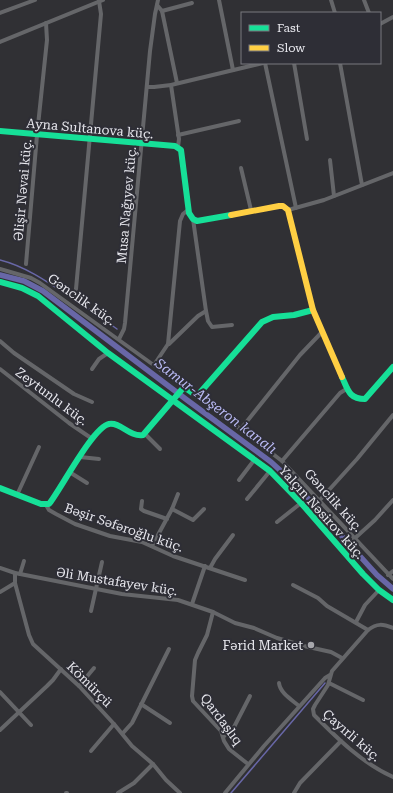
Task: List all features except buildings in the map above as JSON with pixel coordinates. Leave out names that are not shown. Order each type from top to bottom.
[{"type":"street","points":[[0,13],[28,1],[35,0]]},
{"type":"street","name":"Musa Nağıyev küç.","points":[[119,339],[125,324],[151,45],[158,0]]},
{"type":"street","points":[[219,0],[233,70]]},
{"type":"street","points":[[331,0],[335,12]]},
{"type":"street","points":[[364,0],[369,12]]},
{"type":"street","points":[[0,42],[101,1],[76,289]]},
{"type":"street","points":[[162,11],[192,3]]},
{"type":"street","points":[[157,6],[162,11],[177,83]]},
{"type":"street","points":[[381,23],[393,17]]},
{"type":"street","name":"Əlişir Nəvai küç.","points":[[26,264],[47,40],[46,23]]},
{"type":"street","points":[[147,87],[177,83],[260,64]]},
{"type":"street","points":[[264,64],[296,208]]},
{"type":"street","points":[[294,64],[307,139]]},
{"type":"street","points":[[340,64],[362,185]]},
{"type":"street","points":[[171,84],[178,135],[178,147],[181,150],[182,156],[188,210],[193,219],[208,321],[212,327],[232,325]]},
{"type":"street","points":[[178,135],[239,121]]},
{"type":"street","name":"Ayna Sultanova küç.","points":[[0,131],[170,145],[178,147]]},
{"type":"street","points":[[330,160],[334,196]]},
{"type":"street","points":[[241,168],[251,210]]},
{"type":"street","points":[[288,210],[334,196],[393,173]]},
{"type":"street","points":[[193,219],[201,220],[251,210],[283,206],[288,210],[313,310],[353,397],[357,399],[365,399],[393,367]]},
{"type":"street","points":[[168,344],[180,221],[183,214],[188,210]]},
{"type":"street","name":"Gənclik küç.","points":[[0,269],[40,282],[154,365],[182,389]]},
{"type":"street","name":"Gənclik küç.","points":[[0,282],[22,288],[38,296],[108,353],[175,399]]},
{"type":"street","points":[[46,505],[51,502],[71,473],[91,438],[104,426],[108,424],[118,427],[136,436],[145,434],[182,389],[197,396],[266,319],[299,314],[313,310]]},
{"type":"street","points":[[154,365],[168,344],[198,316],[206,311]]},
{"type":"street","points":[[240,430],[300,355],[322,332]]},
{"type":"street","points":[[0,341],[14,353],[74,394],[92,402]]},
{"type":"street","points":[[92,369],[99,359],[108,353]]},
{"type":"street","name":"Zeytunlu küç.","points":[[0,369],[69,423],[91,438]]},
{"type":"street","points":[[282,461],[340,393],[348,388]]},
{"type":"street","name":"Gənclik küç.","points":[[197,396],[282,461],[393,579]]},
{"type":"street","name":"Yalçın Nəsirov küç.","points":[[175,399],[270,471],[301,503],[363,574],[379,590],[393,600]]},
{"type":"street","points":[[319,501],[357,459],[393,415]]},
{"type":"street","points":[[145,434],[160,449]]},
{"type":"street","points":[[17,495],[39,447]]},
{"type":"street","points":[[80,457],[98,459]]},
{"type":"street","points":[[239,480],[255,459]]},
{"type":"street","points":[[247,499],[270,471]]},
{"type":"street","points":[[71,473],[87,483]]},
{"type":"street","name":"Bəşir Səfəroğlu küç.","points":[[0,488],[46,505],[49,510],[75,524],[110,536],[142,542],[173,556],[208,567],[223,574],[245,580]]},
{"type":"street","points":[[152,546],[172,509],[178,494]]},
{"type":"street","points":[[142,500],[141,509],[167,519]]},
{"type":"street","points":[[354,539],[375,520],[393,500]]},
{"type":"street","points":[[277,522],[301,503]]},
{"type":"street","points":[[172,509],[193,520],[204,509]]},
{"type":"street","points":[[192,604],[208,567],[233,535]]},
{"type":"street","name":"Kömürçü","points":[[24,561],[15,583],[30,640],[79,686],[122,733],[134,749],[153,764],[166,780],[180,793]]},
{"type":"street","points":[[91,611],[102,562]]},
{"type":"street","name":"Əli Mustafayev küç.","points":[[0,568],[18,574],[95,590],[141,597],[170,598],[192,604],[235,623],[254,628],[277,638],[331,652],[342,658]]},
{"type":"street","points":[[388,575],[393,571]]},
{"type":"street","points":[[0,592],[15,583]]},
{"type":"street","points":[[293,585],[318,598],[327,606],[368,630],[374,625],[379,624],[393,628]]},
{"type":"street","points":[[356,622],[365,605],[379,590]]},
{"type":"street","name":"Qardaşlıq","points":[[213,612],[207,635],[195,660],[192,696],[193,701],[218,726],[229,749],[248,764]]},
{"type":"street","name":"Çayırli küç.","points":[[368,630],[342,658],[330,675],[329,683],[315,705],[313,712],[314,715],[341,741],[365,762],[393,777]]},
{"type":"street","points":[[122,733],[132,723],[168,649]]},
{"type":"street","points":[[79,686],[94,668]]},
{"type":"street","points":[[1,728],[20,713],[53,680],[61,669]]},
{"type":"street","points":[[225,793],[248,764],[325,678],[330,675]]},
{"type":"street","points":[[278,683],[279,688],[300,706]]},
{"type":"street","points":[[329,683],[363,700]]},
{"type":"street","points":[[0,692],[31,725]]},
{"type":"street","points":[[223,737],[233,729],[250,696]]},
{"type":"street","points":[[141,704],[170,723]]},
{"type":"street","points":[[91,751],[114,724]]},
{"type":"street","points":[[294,793],[300,783],[341,741]]},
{"type":"street","points":[[118,793],[134,783],[153,764]]},
{"type":"waterway","points":[[0,260],[30,272],[76,301]]},
{"type":"waterway","name":"Samur-Abşeron kanalı","points":[[0,275],[24,281],[43,291],[271,462],[293,482],[377,575],[393,589]]},
{"type":"waterway","points":[[82,304],[117,329]]},
{"type":"waterway","points":[[231,793],[325,683]]},
{"type":"traffic: fast","points":[[0,131],[175,146],[181,150],[189,213],[193,219],[197,221],[231,215]]},
{"type":"traffic: fast","points":[[0,282],[22,288],[38,296],[108,353],[270,471],[301,503],[363,574],[379,590],[393,600]]},
{"type":"traffic: fast","points":[[0,488],[41,504],[49,504],[86,447],[102,428],[109,424],[113,424],[133,434],[143,435],[184,387],[197,396],[262,322],[273,317],[294,315],[313,310]]},
{"type":"traffic: fast","points":[[342,377],[352,395],[360,399],[365,399],[393,367]]},
{"type":"traffic: slow","points":[[231,215],[279,206],[283,206],[288,210],[313,310],[342,377]]},
{"type":"place","name":"Fərid Market","points":[[311,645]]}]
